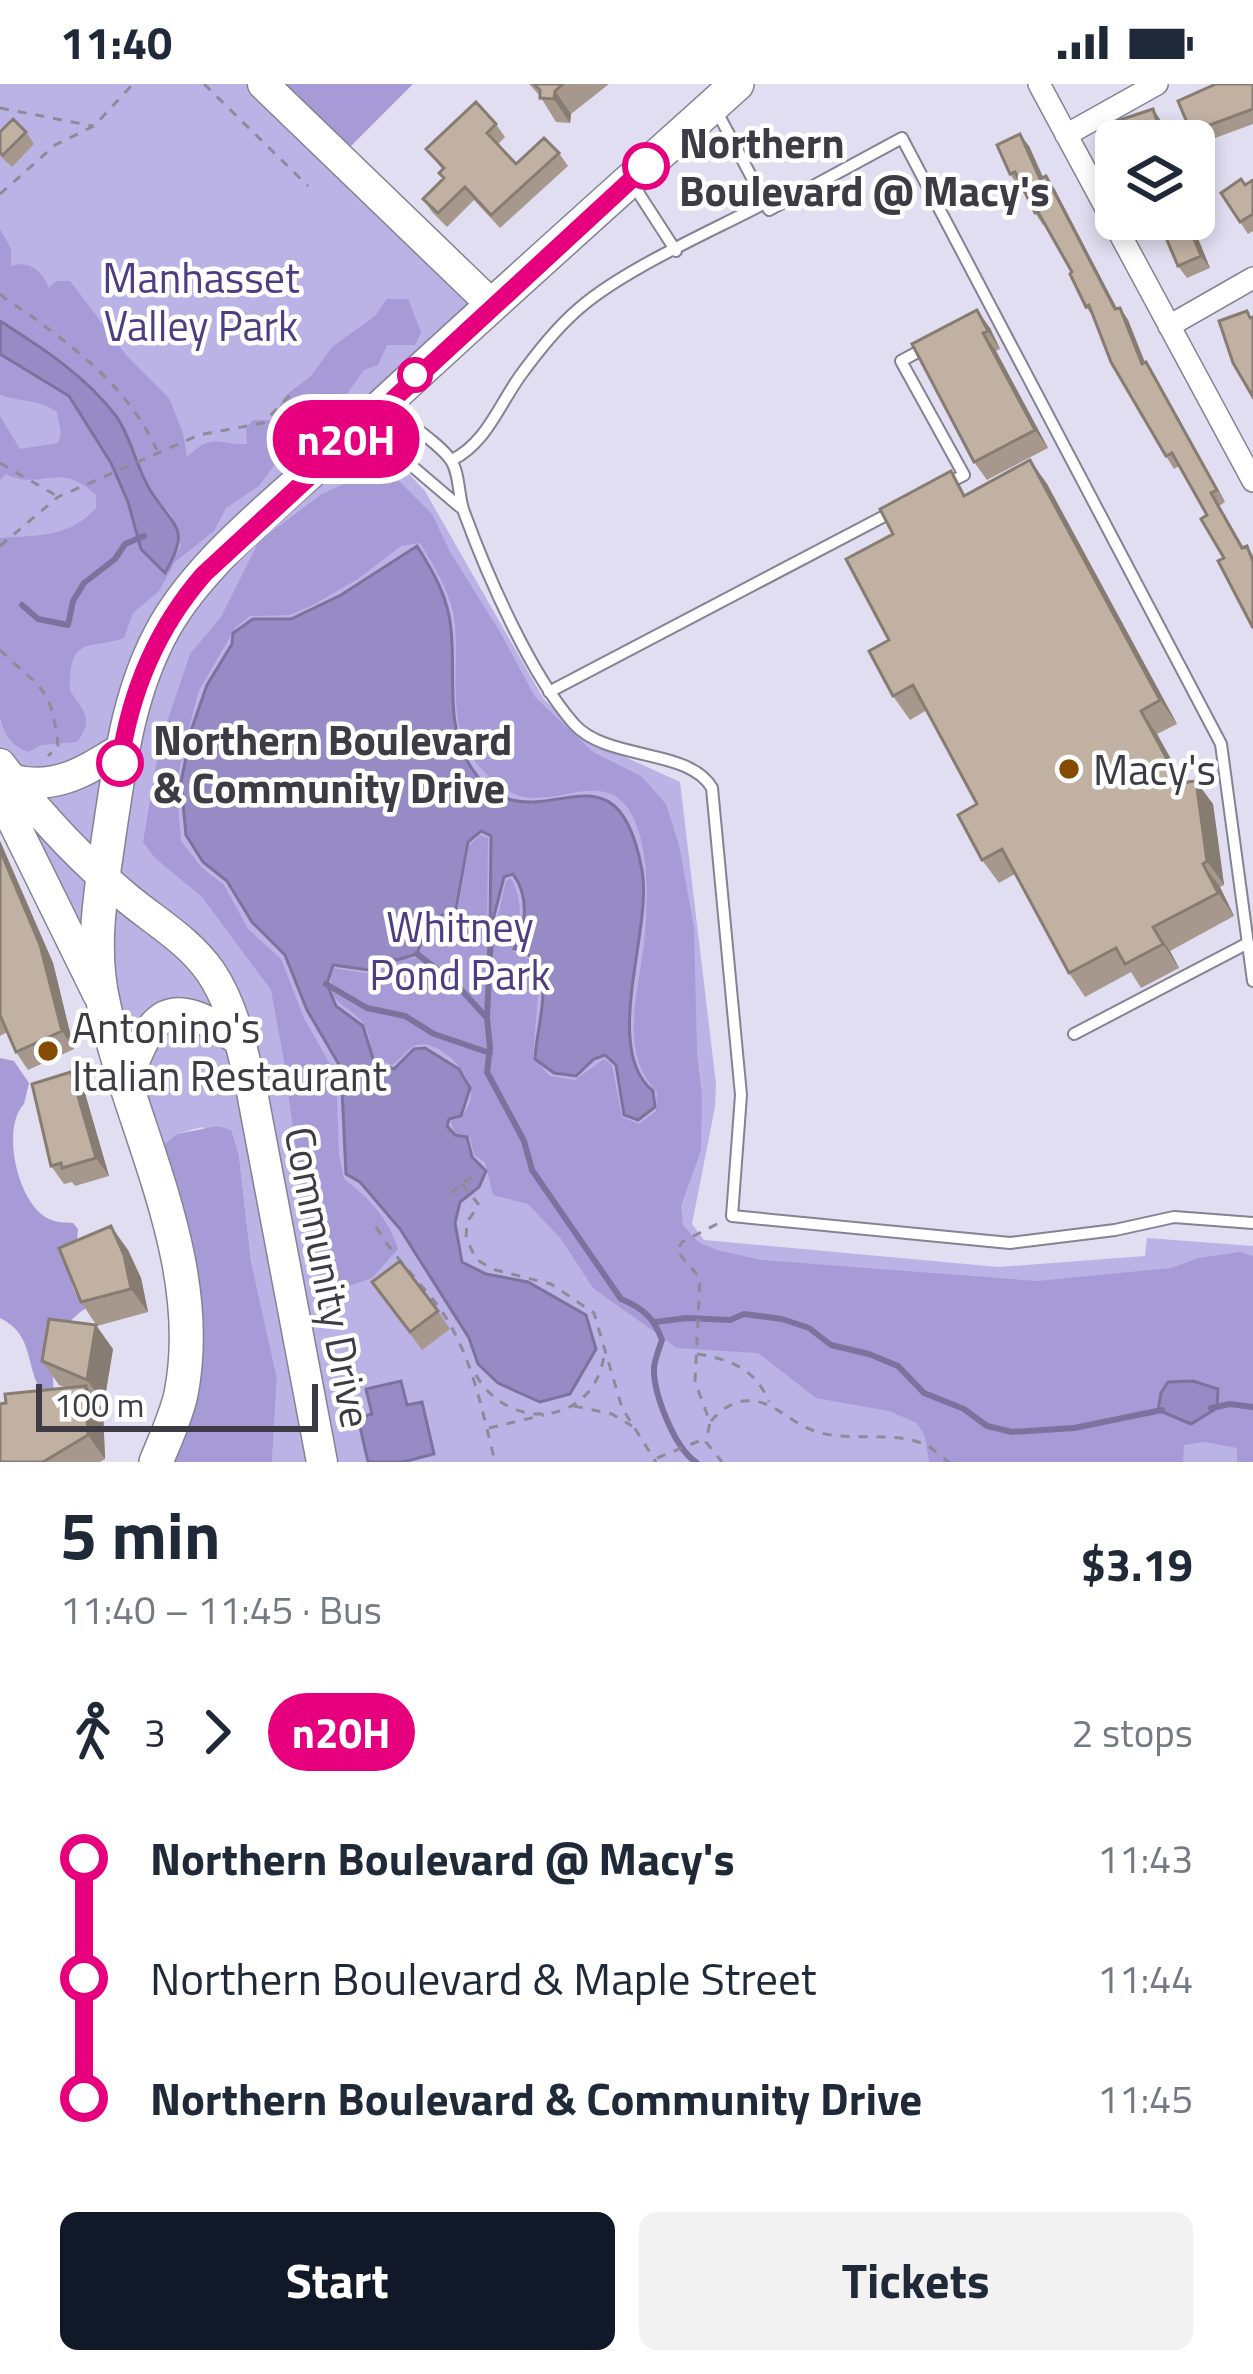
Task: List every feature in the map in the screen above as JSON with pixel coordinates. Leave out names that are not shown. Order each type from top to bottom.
[{"type":"main road","points":[[263,84],[492,305]]},
{"type":"main road","points":[[103,1004],[97,938],[122,748],[146,666],[174,611],[204,574],[373,414],[725,94]]},
{"type":"main road","points":[[4,779],[36,783],[72,778],[122,748]]},
{"type":"main road","points":[[4,779],[103,1004],[181,1273],[185,1315],[181,1395],[156,1462]]},
{"type":"main road","name":"Community Drive","points":[[4,779],[104,877],[200,958],[219,986],[239,1040],[322,1462]]},
{"type":"main road","points":[[125,1084],[143,1036],[161,1018],[180,1013],[200,1016],[239,1040]]},
{"type":"street","points":[[1039,84],[1253,481]]},
{"type":"street","points":[[1066,135],[1157,84]]},
{"type":"street","points":[[1169,326],[1253,278]]},
{"type":"lane","points":[[725,94],[769,210],[902,138],[1221,744],[1253,981]]},
{"type":"lane","points":[[630,180],[676,251]]},
{"type":"lane","points":[[452,460],[473,449],[548,339],[578,309],[609,286],[765,203]]},
{"type":"lane","points":[[979,320],[994,311]]},
{"type":"lane","points":[[930,492],[964,475],[901,361],[933,344]]},
{"type":"lane","points":[[373,414],[452,460],[463,509],[507,610],[550,692],[578,729],[620,749],[692,769],[706,777],[712,788],[741,1095],[732,1216],[1010,1243],[1115,1230],[1174,1217],[1253,1223]]},
{"type":"lane","points":[[373,414],[463,509]]},
{"type":"lane","points":[[550,692],[913,501]]},
{"type":"lane","points":[[1074,1034],[1248,943]]},
{"type":"path","points":[[0,194],[55,145],[94,126],[133,84]]},
{"type":"path","points":[[204,84],[308,186]]},
{"type":"path","points":[[0,108],[94,126]]},
{"type":"path","points":[[0,294],[82,353],[121,389],[158,452]]},
{"type":"path","points":[[0,546],[58,497],[200,435],[263,423],[296,389]]},
{"type":"path","points":[[0,463],[58,497]]},
{"type":"path","points":[[0,650],[42,687],[54,706],[58,746],[42,762]]},
{"type":"path","points":[[450,1193],[474,1175]]},
{"type":"path","points":[[462,1184],[479,1205],[467,1222],[466,1238],[476,1259],[492,1269],[551,1284],[594,1313],[622,1408],[656,1461],[707,1438]]},
{"type":"path","points":[[722,1462],[707,1438],[710,1422],[695,1382],[700,1278],[677,1255],[677,1248],[732,1216]]},
{"type":"path","points":[[376,1227],[437,1304],[487,1394],[503,1406],[547,1414]]},
{"type":"path","points":[[487,1428],[572,1406],[593,1389],[605,1352]]},
{"type":"path","points":[[695,1353],[739,1365],[753,1376],[771,1405]]},
{"type":"path","points":[[472,1368],[495,1462]]},
{"type":"path","points":[[710,1422],[730,1405],[743,1401],[771,1405],[813,1430],[837,1437],[926,1445],[950,1462]]},
{"type":"path","points":[[572,1406],[612,1414],[633,1426]]},
{"type":"green space","name":"Whitney Pond Park","points":[[0,84],[264,84],[492,305],[362,424],[425,491],[543,698],[579,736],[680,782],[716,1084],[692,1224],[704,1240],[998,1267],[1145,1256],[1147,1238],[1253,1246],[1253,1462],[322,1462],[318,1451],[306,1462],[272,1462],[277,1378],[251,1261],[239,1156],[202,1127],[177,1134],[158,1149],[125,1084],[0,795]]},
{"type":"green space","points":[[264,84],[413,84],[340,157]]},
{"type":"green space","points":[[0,229],[11,249],[11,266],[34,268],[49,288],[56,281],[70,281],[126,355],[169,398],[187,457],[210,442],[247,444],[246,428],[253,420],[271,420],[285,396],[311,376],[332,347],[375,316],[387,299],[408,299],[421,332],[415,345],[387,345],[378,365],[364,370],[334,412],[311,417],[305,441],[280,457],[259,486],[226,508],[214,531],[175,562],[159,591],[133,613],[124,638],[77,652],[70,691],[85,716],[85,728],[77,742],[41,745],[28,752],[10,739],[0,718],[0,538],[52,533],[75,525],[96,508],[96,495],[83,484],[60,477],[29,480],[6,474],[0,480],[0,416],[20,449],[58,443],[61,434],[57,412],[0,395],[0,354],[69,396],[111,463],[141,549],[165,573],[181,546],[172,516],[151,491],[118,418],[56,357],[0,321]]},
{"type":"green space","points":[[376,469],[393,475],[432,514],[535,697],[593,752],[641,776],[666,804],[679,845],[694,928],[701,1150],[681,1206],[683,1225],[698,1242],[761,1260],[1037,1281],[1171,1268],[1240,1252],[1253,1256],[1253,1462],[1237,1462],[1237,1448],[1205,1442],[1184,1445],[1183,1462],[929,1462],[925,1436],[917,1423],[889,1411],[816,1398],[758,1353],[677,1348],[593,1288],[561,1239],[528,1204],[493,1195],[485,1162],[474,1155],[470,1137],[455,1133],[450,1121],[461,1118],[470,1102],[465,1075],[441,1051],[423,1044],[392,1065],[374,1058],[366,1028],[335,998],[333,968],[379,975],[386,961],[417,958],[431,925],[458,911],[469,846],[480,835],[488,838],[487,933],[494,934],[506,881],[511,878],[520,915],[512,951],[534,961],[539,982],[533,1057],[550,1076],[575,1080],[604,1059],[612,1065],[622,1117],[639,1124],[656,1111],[657,1092],[637,1057],[634,1037],[646,920],[645,859],[633,817],[611,794],[518,795],[497,783],[474,760],[465,745],[457,710],[452,608],[420,543],[401,546],[313,605],[290,615],[250,616],[236,627],[198,692],[176,782],[181,841],[202,868],[224,885],[248,929],[281,959],[304,1018],[336,1075],[344,1179],[377,1210],[398,1249],[372,1278],[330,1292],[312,1269],[271,990],[202,897],[143,842],[160,743],[190,654],[221,617],[259,541],[322,494]]},
{"type":"green space","points":[[0,1058],[14,1061],[29,1083],[14,1131],[22,1186],[41,1214],[73,1223],[78,1229],[71,1281],[90,1306],[63,1332],[53,1368],[54,1394],[45,1397],[25,1343],[0,1318]]},
{"type":"green space","points":[[218,1126],[231,1130],[239,1156],[251,1261],[277,1378],[272,1462],[156,1462],[181,1395],[158,1149],[177,1134]]},
{"type":"shaded area","points":[[0,321],[77,375],[116,416],[147,484],[177,530],[177,547],[165,573],[141,549],[111,463],[69,396],[0,354]]},
{"type":"shaded area","points":[[417,546],[447,606],[454,716],[469,764],[493,791],[517,801],[591,796],[612,804],[629,826],[642,870],[631,1047],[638,1072],[653,1091],[655,1107],[638,1120],[624,1115],[616,1065],[605,1055],[576,1076],[554,1073],[535,1059],[542,979],[529,955],[514,949],[524,921],[522,891],[513,874],[504,877],[490,931],[491,836],[481,831],[468,842],[456,909],[429,921],[417,954],[385,958],[376,971],[333,965],[327,984],[336,1006],[363,1026],[374,1062],[394,1069],[414,1049],[425,1048],[459,1069],[470,1088],[461,1116],[449,1119],[447,1126],[455,1135],[467,1137],[472,1157],[486,1171],[479,1187],[460,1202],[455,1223],[462,1262],[486,1274],[528,1282],[586,1315],[596,1349],[570,1394],[540,1402],[498,1383],[478,1364],[469,1338],[400,1229],[360,1182],[346,1174],[341,1068],[307,1010],[285,955],[252,922],[227,881],[203,862],[186,835],[181,782],[192,728],[233,633],[253,619],[291,619],[341,595]]},
{"type":"shaded area","points":[[401,1381],[407,1405],[422,1402],[434,1454],[403,1462],[368,1462],[358,1418],[372,1414],[366,1389]]},
{"type":"shaded area","points":[[1193,1381],[1218,1389],[1217,1408],[1191,1424],[1158,1410],[1168,1382]]},
{"type":"building","points":[[534,84],[563,84],[554,99],[540,98]]},
{"type":"building","points":[[1216,84],[1253,84],[1253,109],[1215,123],[1186,120],[1178,101]]},
{"type":"building","points":[[476,102],[496,124],[487,133],[516,164],[544,138],[559,153],[491,215],[465,187],[438,213],[423,199],[444,178],[439,173],[444,168],[426,149]]},
{"type":"building","points":[[1153,109],[1157,120],[1120,120]]},
{"type":"building","points":[[13,119],[26,132],[3,155],[0,132]]},
{"type":"building","points":[[1020,134],[1040,179],[1046,176],[1115,309],[1120,308],[1142,364],[1146,362],[1217,490],[1211,493],[1242,548],[1247,546],[1253,562],[1253,628],[1218,561],[1224,558],[1201,519],[1207,515],[1111,362],[1072,272],[1015,172],[1010,174],[997,145]]},
{"type":"building","points":[[1241,179],[1245,185],[1253,180],[1253,214],[1240,222],[1221,193]]},
{"type":"building","points":[[1167,240],[1195,240],[1201,256],[1178,266]]},
{"type":"building","points":[[977,310],[988,331],[983,333],[1035,430],[974,462],[912,344]]},
{"type":"building","points":[[1247,311],[1253,317],[1253,397],[1233,363],[1219,321]]},
{"type":"building","name":"Macy's","points":[[1030,460],[1160,700],[1141,711],[1180,783],[1196,781],[1207,861],[1203,864],[1218,893],[1153,927],[1163,944],[1125,964],[1116,948],[1069,973],[1002,849],[982,860],[958,815],[977,804],[913,685],[893,696],[869,651],[889,640],[846,559],[893,534],[880,509],[951,471],[964,496]]},
{"type":"building","points":[[0,850],[40,945],[62,1031],[16,1052],[0,1015]]},
{"type":"building","points":[[71,1072],[96,1158],[62,1168],[61,1163],[51,1166],[32,1084]]},
{"type":"building","points":[[111,1226],[124,1255],[131,1289],[81,1302],[59,1248]]},
{"type":"building","points":[[400,1261],[438,1311],[410,1332],[372,1282]]},
{"type":"building","points":[[49,1319],[96,1325],[87,1380],[42,1361]]},
{"type":"building","points":[[86,1386],[88,1435],[43,1462],[0,1462],[0,1404],[6,1403],[5,1394]]},
{"type":"waterway","points":[[22,605],[38,619],[68,625],[73,601],[84,583],[115,559],[125,544],[144,536]]},
{"type":"waterway","points":[[487,1018],[491,932]]},
{"type":"waterway","points":[[417,954],[455,983],[487,1018],[487,1072],[524,1141],[532,1170],[621,1299],[642,1310],[655,1326],[662,1340],[654,1368],[661,1405],[680,1445],[696,1462]]},
{"type":"waterway","points":[[326,984],[367,1008],[405,1016],[434,1034],[490,1053]]},
{"type":"waterway","points":[[655,1322],[730,1320],[744,1314],[782,1319],[809,1328],[831,1345],[898,1366],[924,1393],[964,1409],[987,1426],[1012,1432],[1074,1428],[1162,1410]]},
{"type":"waterway","points":[[1211,1408],[1253,1407]]},
{"type":"bus line","name":"n20H","points":[[120,763],[146,666],[174,611],[204,574],[646,166]]},
{"type":"place","name":"Northern Boulevard @ Macy's","points":[[646,166]]},
{"type":"place","name":"Northern Boulevard & Community Drive","points":[[120,763]]},
{"type":"place","name":"Macy's","points":[[1069,769]]},
{"type":"place","name":"Antonino's Italian Restaurant","points":[[48,1051]]},
{"type":"park label","name":"Manhasset Valley Park","points":[[201,301]]}]
